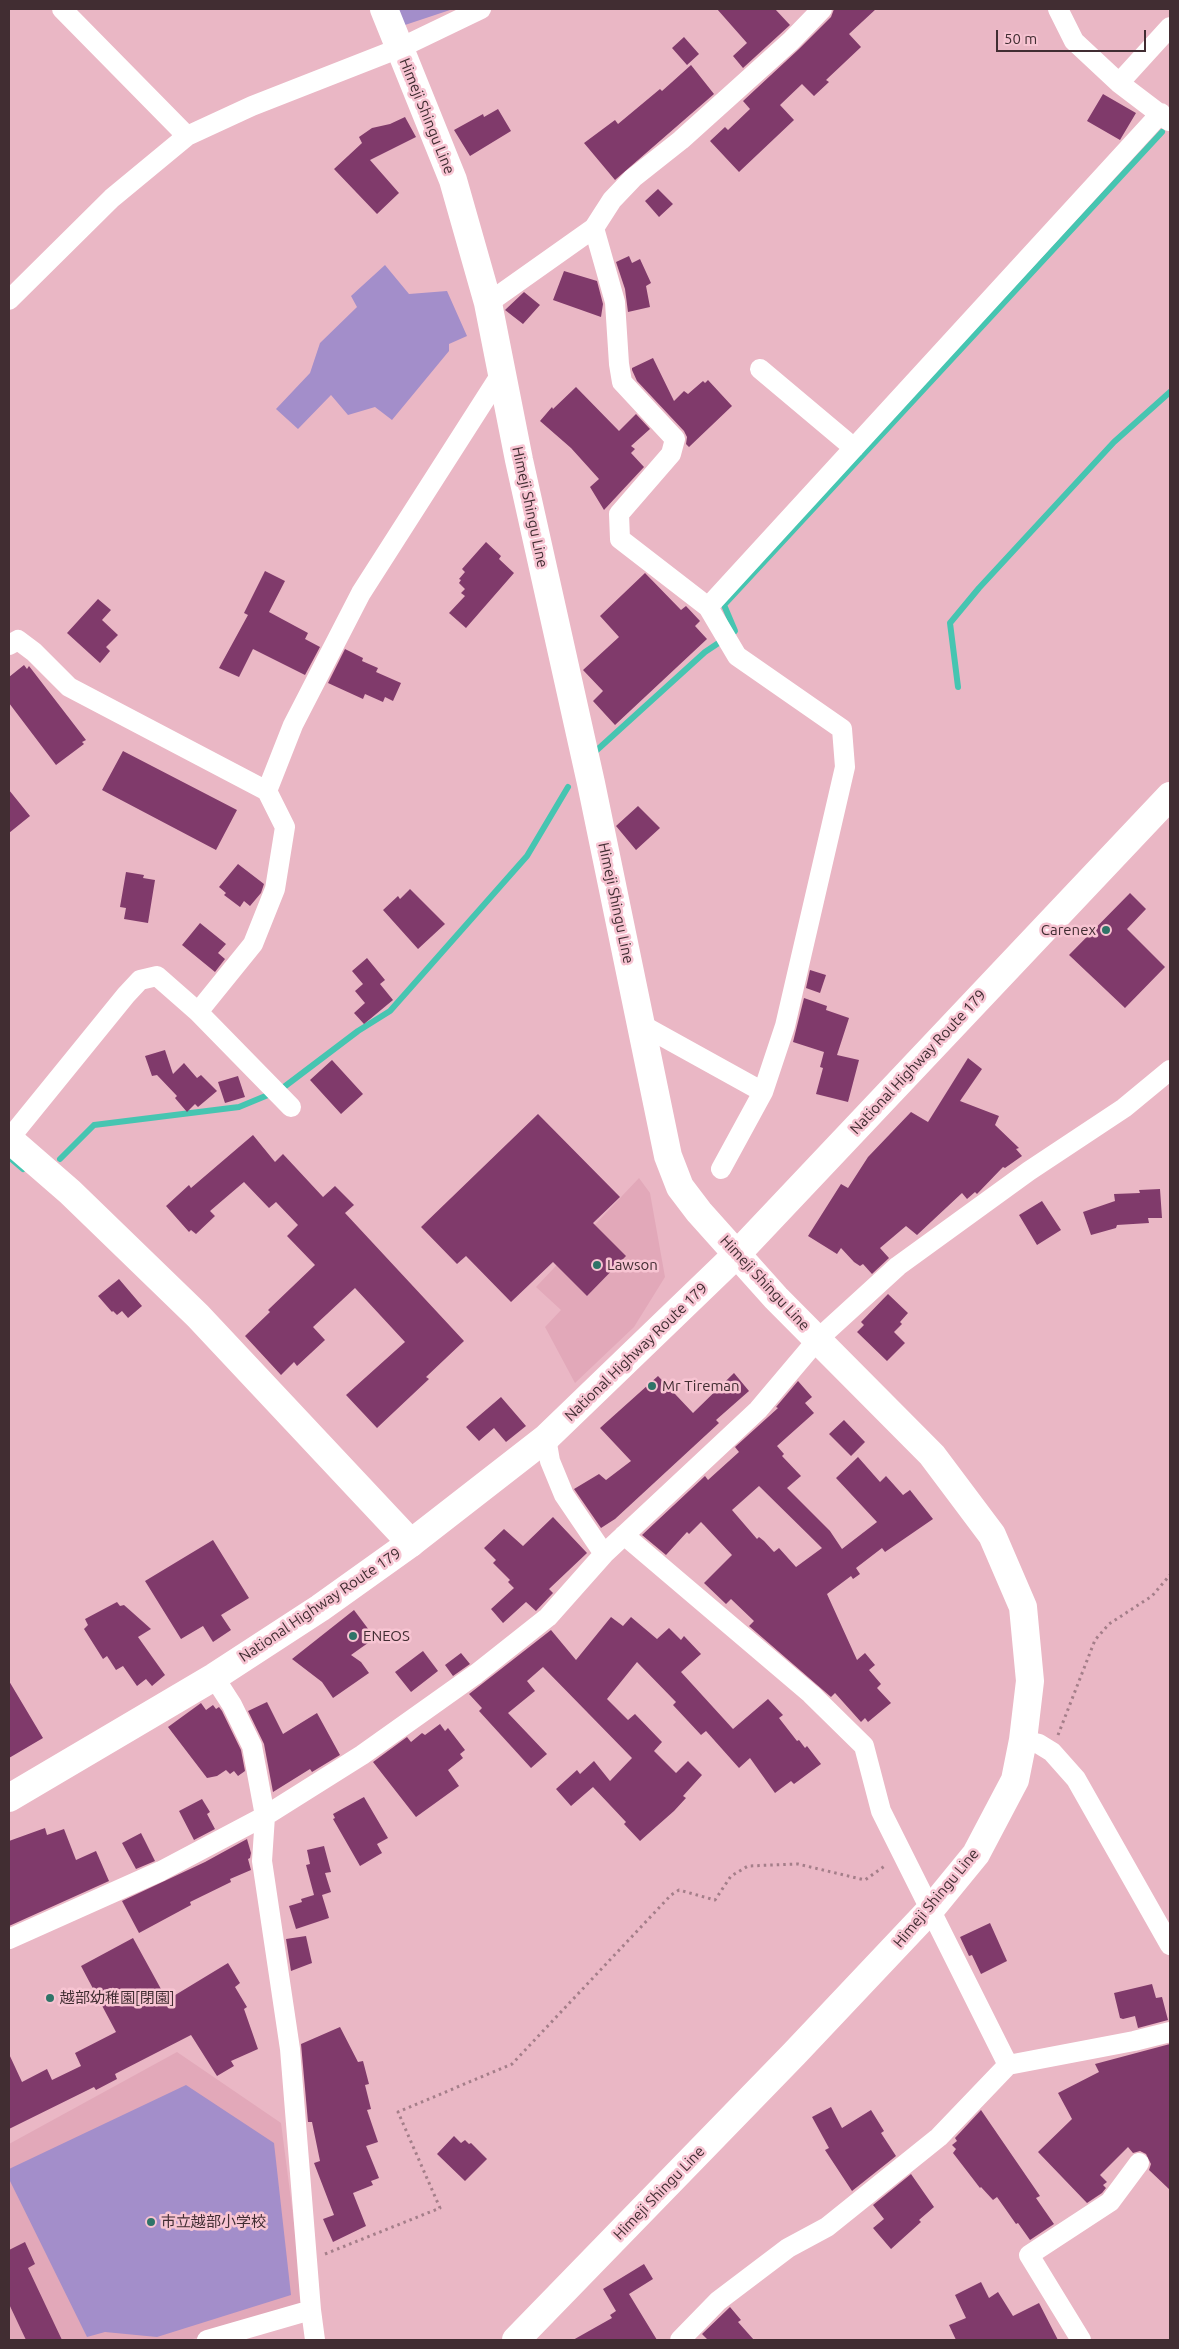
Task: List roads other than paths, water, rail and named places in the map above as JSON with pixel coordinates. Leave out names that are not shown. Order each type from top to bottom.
[{"type":"main road","name":"Himeji Shingu Line","points":[[384,9],[453,180],[488,303],[503,371],[519,460],[591,783],[668,1156],[680,1186],[699,1212],[776,1298],[932,1455],[992,1534],[1023,1607],[1030,1681],[1023,1740],[1014,1780],[976,1854],[931,1909],[794,2054],[516,2340]]},
{"type":"main road","name":"National Highway Route 179","points":[[9,1798],[214,1677],[320,1608],[411,1543],[546,1438],[738,1254],[1170,796]]},
{"type":"main road","points":[[9,1139],[70,1192],[198,1316],[411,1543]]},
{"type":"street","points":[[62,9],[187,136]]},
{"type":"street","points":[[9,300],[112,198],[187,136],[252,106],[400,48],[481,9]]},
{"type":"street","points":[[488,303],[594,228],[612,200],[633,178],[682,140],[791,41],[822,9]]},
{"type":"street","points":[[708,607],[854,448],[1165,118],[1119,83],[1074,41],[1058,9]]},
{"type":"street","points":[[1119,83],[1170,27]]},
{"type":"street","points":[[594,228],[615,302],[618,364],[622,382],[675,438],[670,454],[619,514],[620,539],[708,607],[737,656],[842,729],[845,767],[785,1026],[763,1092],[721,1169]]},
{"type":"street","points":[[760,370],[854,448]]},
{"type":"street","points":[[267,791],[293,725],[361,594],[503,371]]},
{"type":"street","points":[[9,644],[18,640],[34,652],[69,687],[267,791],[285,827],[275,890],[254,944],[198,1012]]},
{"type":"street","points":[[9,1139],[126,995],[140,980],[157,976],[198,1012],[290,1107]]},
{"type":"street","points":[[642,1025],[763,1092]]},
{"type":"street","points":[[9,1939],[161,1871],[265,1816],[362,1755],[476,1674],[548,1617],[604,1554],[758,1410],[818,1339],[898,1266],[1029,1171],[1124,1108],[1170,1070]]},
{"type":"street","points":[[546,1438],[550,1461],[564,1495],[604,1554]]},
{"type":"street","points":[[624,1535],[811,1694],[864,1746],[881,1811],[1008,2065]]},
{"type":"street","points":[[214,1677],[232,1704],[252,1746],[265,1816],[262,1861],[290,2049],[315,2340]]},
{"type":"street","points":[[1023,1740],[1039,1744],[1052,1752],[1076,1779],[1168,1937]]},
{"type":"street","points":[[680,2340],[718,2301],[788,2248],[827,2227],[939,2136],[1008,2065],[1134,2042],[1170,2032]]},
{"type":"street","points":[[1081,2340],[1028,2255],[1110,2202],[1140,2163]]},
{"type":"street","points":[[206,2340],[311,2310]]},
{"type":"waterway","points":[[731,634],[735,631],[724,605],[1162,132]]},
{"type":"waterway","points":[[958,687],[950,623],[979,588],[1114,442],[1170,392]]},
{"type":"waterway","points":[[597,750],[705,652],[720,642]]},
{"type":"waterway","points":[[60,1159],[94,1125],[239,1107],[280,1090],[358,1031],[390,1011],[527,856],[568,787]]},
{"type":"waterway","points":[[9,1157],[23,1169]]},
{"type":"place","name":"Carenex","points":[[1106,930]]},
{"type":"place","name":"Lawson","points":[[597,1265]]},
{"type":"place","name":"Mr Tireman","points":[[652,1386]]},
{"type":"place","name":"ENEOS","points":[[353,1636]]},
{"type":"place","name":"越部幼稚園[閉園]","points":[[50,1998]]},
{"type":"place","name":"市立越部小学校","points":[[151,2222]]}]
